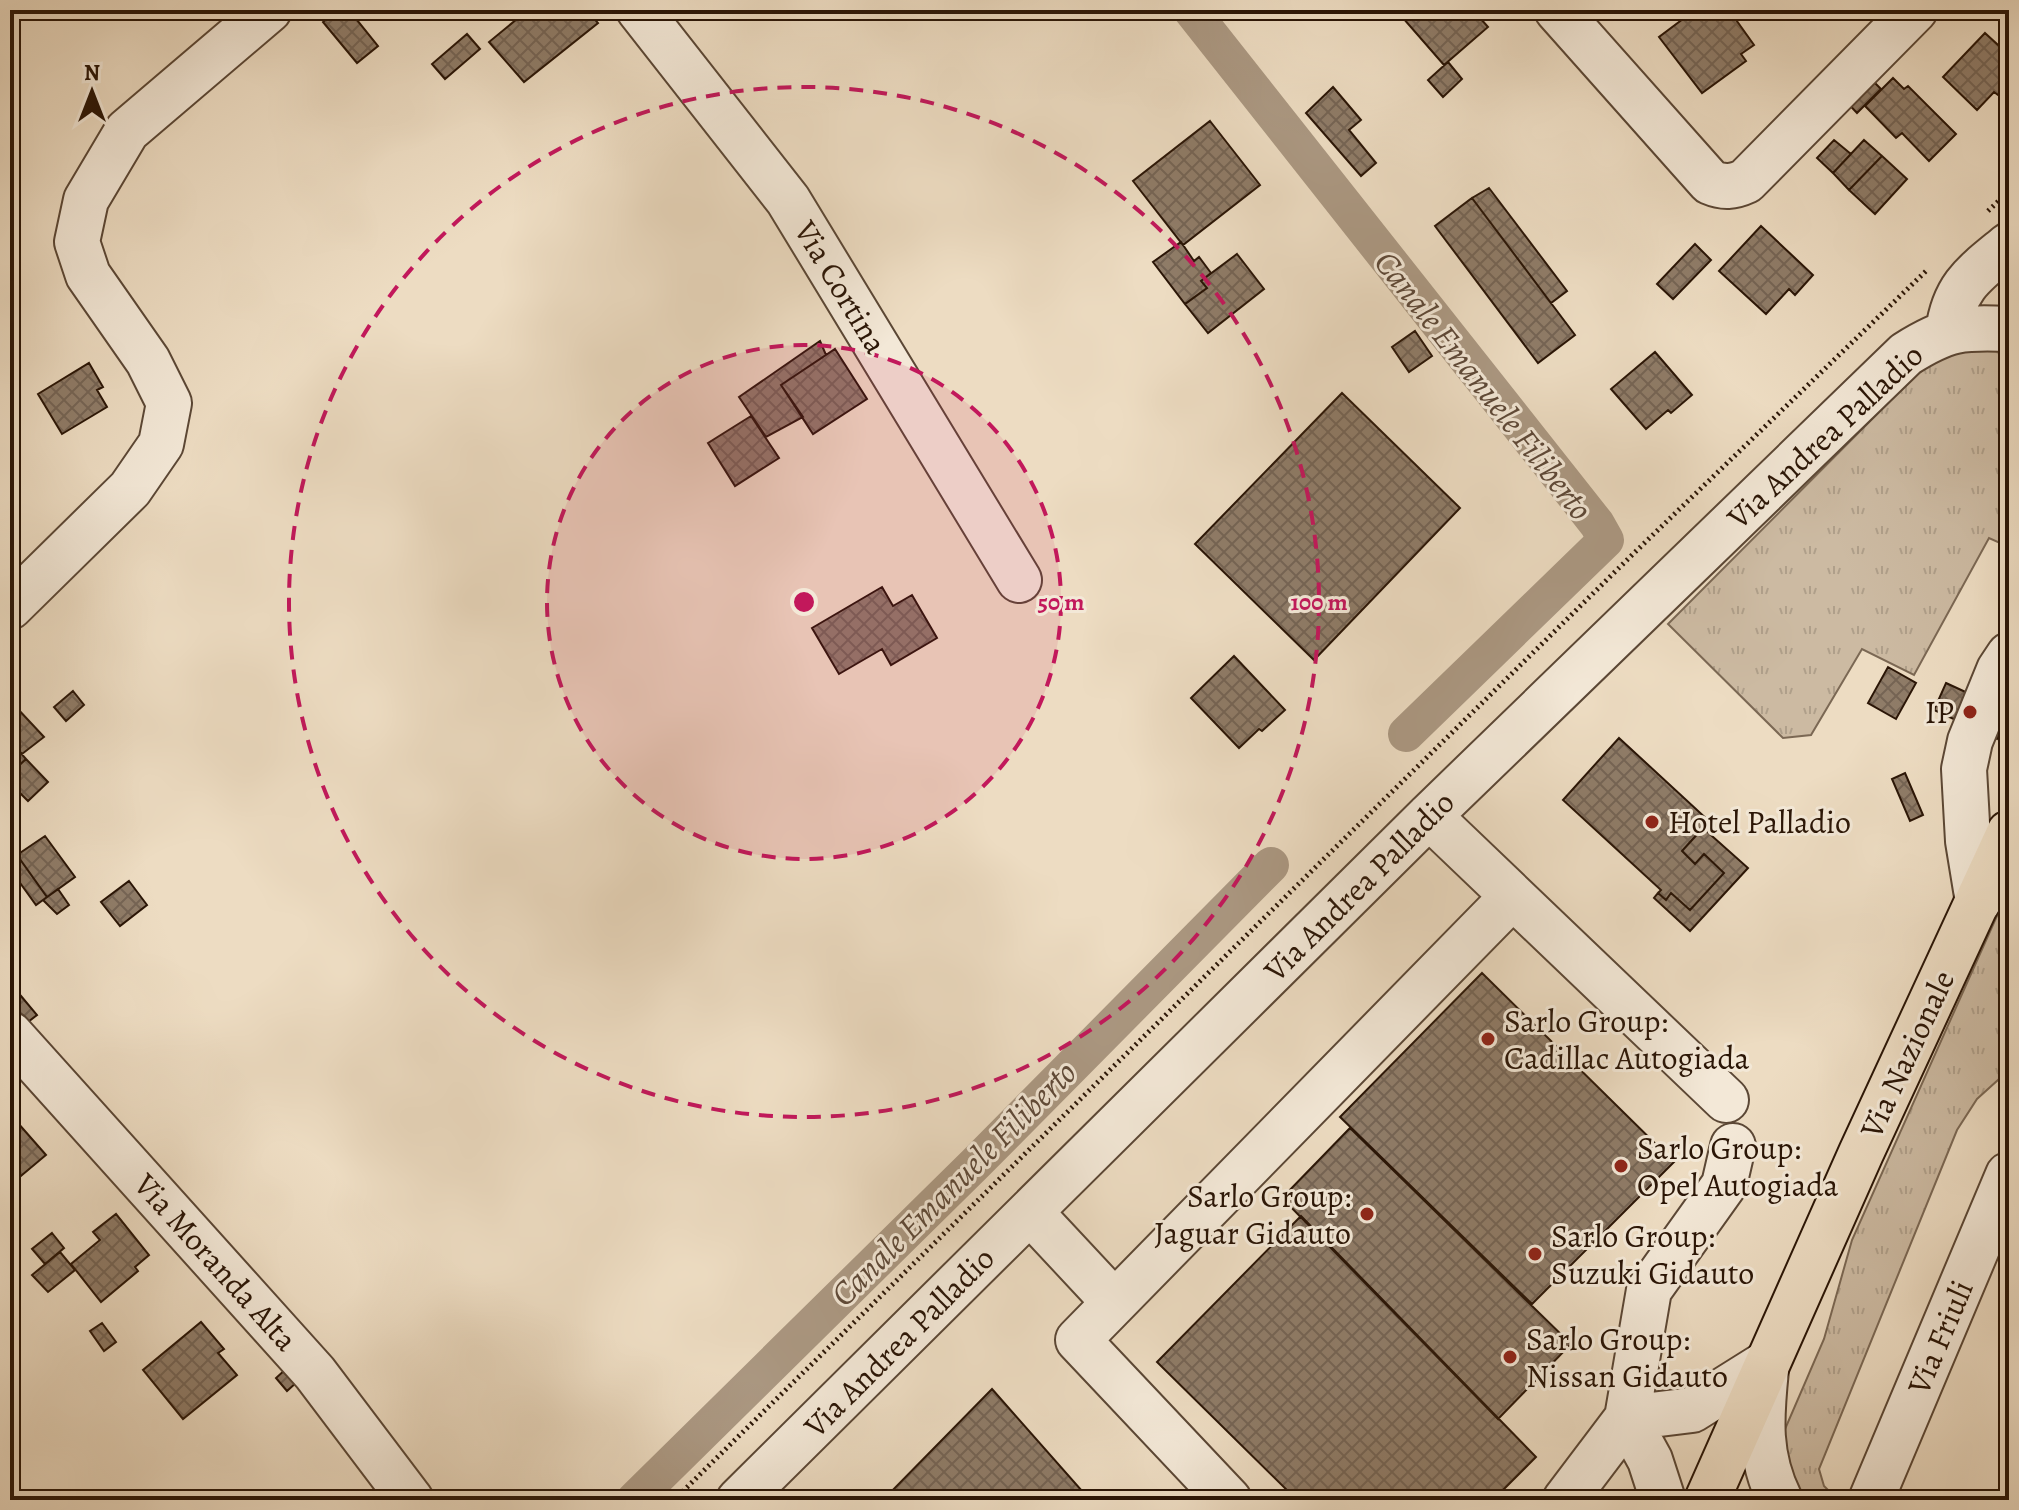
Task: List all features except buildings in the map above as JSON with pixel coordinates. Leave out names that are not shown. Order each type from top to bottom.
[{"type":"main road","name":"Via Nazionale","points":[[1707,1500],[1861,1153],[2009,833]]},
{"type":"street","points":[[10,607],[130,489],[161,444],[169,403],[148,361],[88,275],[77,242],[86,200],[127,131],[269,10]]},
{"type":"street","name":"Via Cortina","points":[[639,10],[788,200],[1019,580]]},
{"type":"street","points":[[1557,10],[1710,182],[1721,187],[1736,186],[1746,181],[1915,10]]},
{"type":"street","points":[[1948,332],[1951,308],[1998,229]]},
{"type":"street","name":"Via Andrea Palladio","points":[[739,1500],[1429,816],[1906,354],[1936,336],[1967,327],[2009,329]]},
{"type":"street","points":[[1978,902],[1968,841],[1964,769],[1976,726],[1999,670],[2009,655]]},
{"type":"street","points":[[1429,816],[1726,1100]]},
{"type":"street","points":[[1229,1500],[1078,1340],[1512,897]]},
{"type":"street","name":"Via Moranda Alta","points":[[10,1034],[315,1373],[411,1500]]},
{"type":"street","points":[[1565,1500],[1627,1418],[1649,1290],[1724,1185],[1733,1146]]},
{"type":"street","name":"Via Friuli","points":[[1871,1500],[2008,1175]]},
{"type":"street","points":[[1030,1212],[1114,1302]]},
{"type":"street","points":[[1627,1418],[1692,1410],[1767,1363]]},
{"type":"street","points":[[1767,1363],[1762,1406],[1764,1460],[1780,1500]]},
{"type":"street","points":[[1627,1418],[1650,1460],[1663,1500]]},
{"type":"path","points":[[1998,229],[2009,191]]},
{"type":"path","points":[[674,1500],[1631,556],[1929,268]]},
{"type":"green space","points":[[2009,347],[2009,547],[1989,538],[1914,675],[1862,649],[1811,735],[1783,738],[1668,624],[1915,376],[1948,352]]},
{"type":"green space","points":[[2009,889],[2009,1070],[1977,1099],[1957,1130],[1819,1469],[1824,1486],[1838,1500],[1800,1500],[1778,1454],[1782,1436],[1824,1339],[1852,1240]]},
{"type":"waterway","name":"Canale Emanuele Filiberto","points":[[1191,10],[1597,524],[1606,540],[1406,734]]},
{"type":"waterway","name":"Canale Emanuele Filiberto","points":[[634,1500],[975,1164],[1271,865]]},
{"type":"place","name":"IP","points":[[1970,712]]},
{"type":"place","name":"Hotel Palladio","points":[[1652,822]]},
{"type":"place","name":"Sarlo Group: Cadillac Autogiada","points":[[1488,1039]]},
{"type":"place","name":"Sarlo Group: Opel Autogiada","points":[[1621,1166]]},
{"type":"place","name":"Sarlo Group: Jaguar Gidauto","points":[[1367,1214]]},
{"type":"place","name":"Sarlo Group: Suzuki Gidauto","points":[[1535,1254]]},
{"type":"place","name":"Sarlo Group: Nissan Gidauto","points":[[1510,1357]]}]
